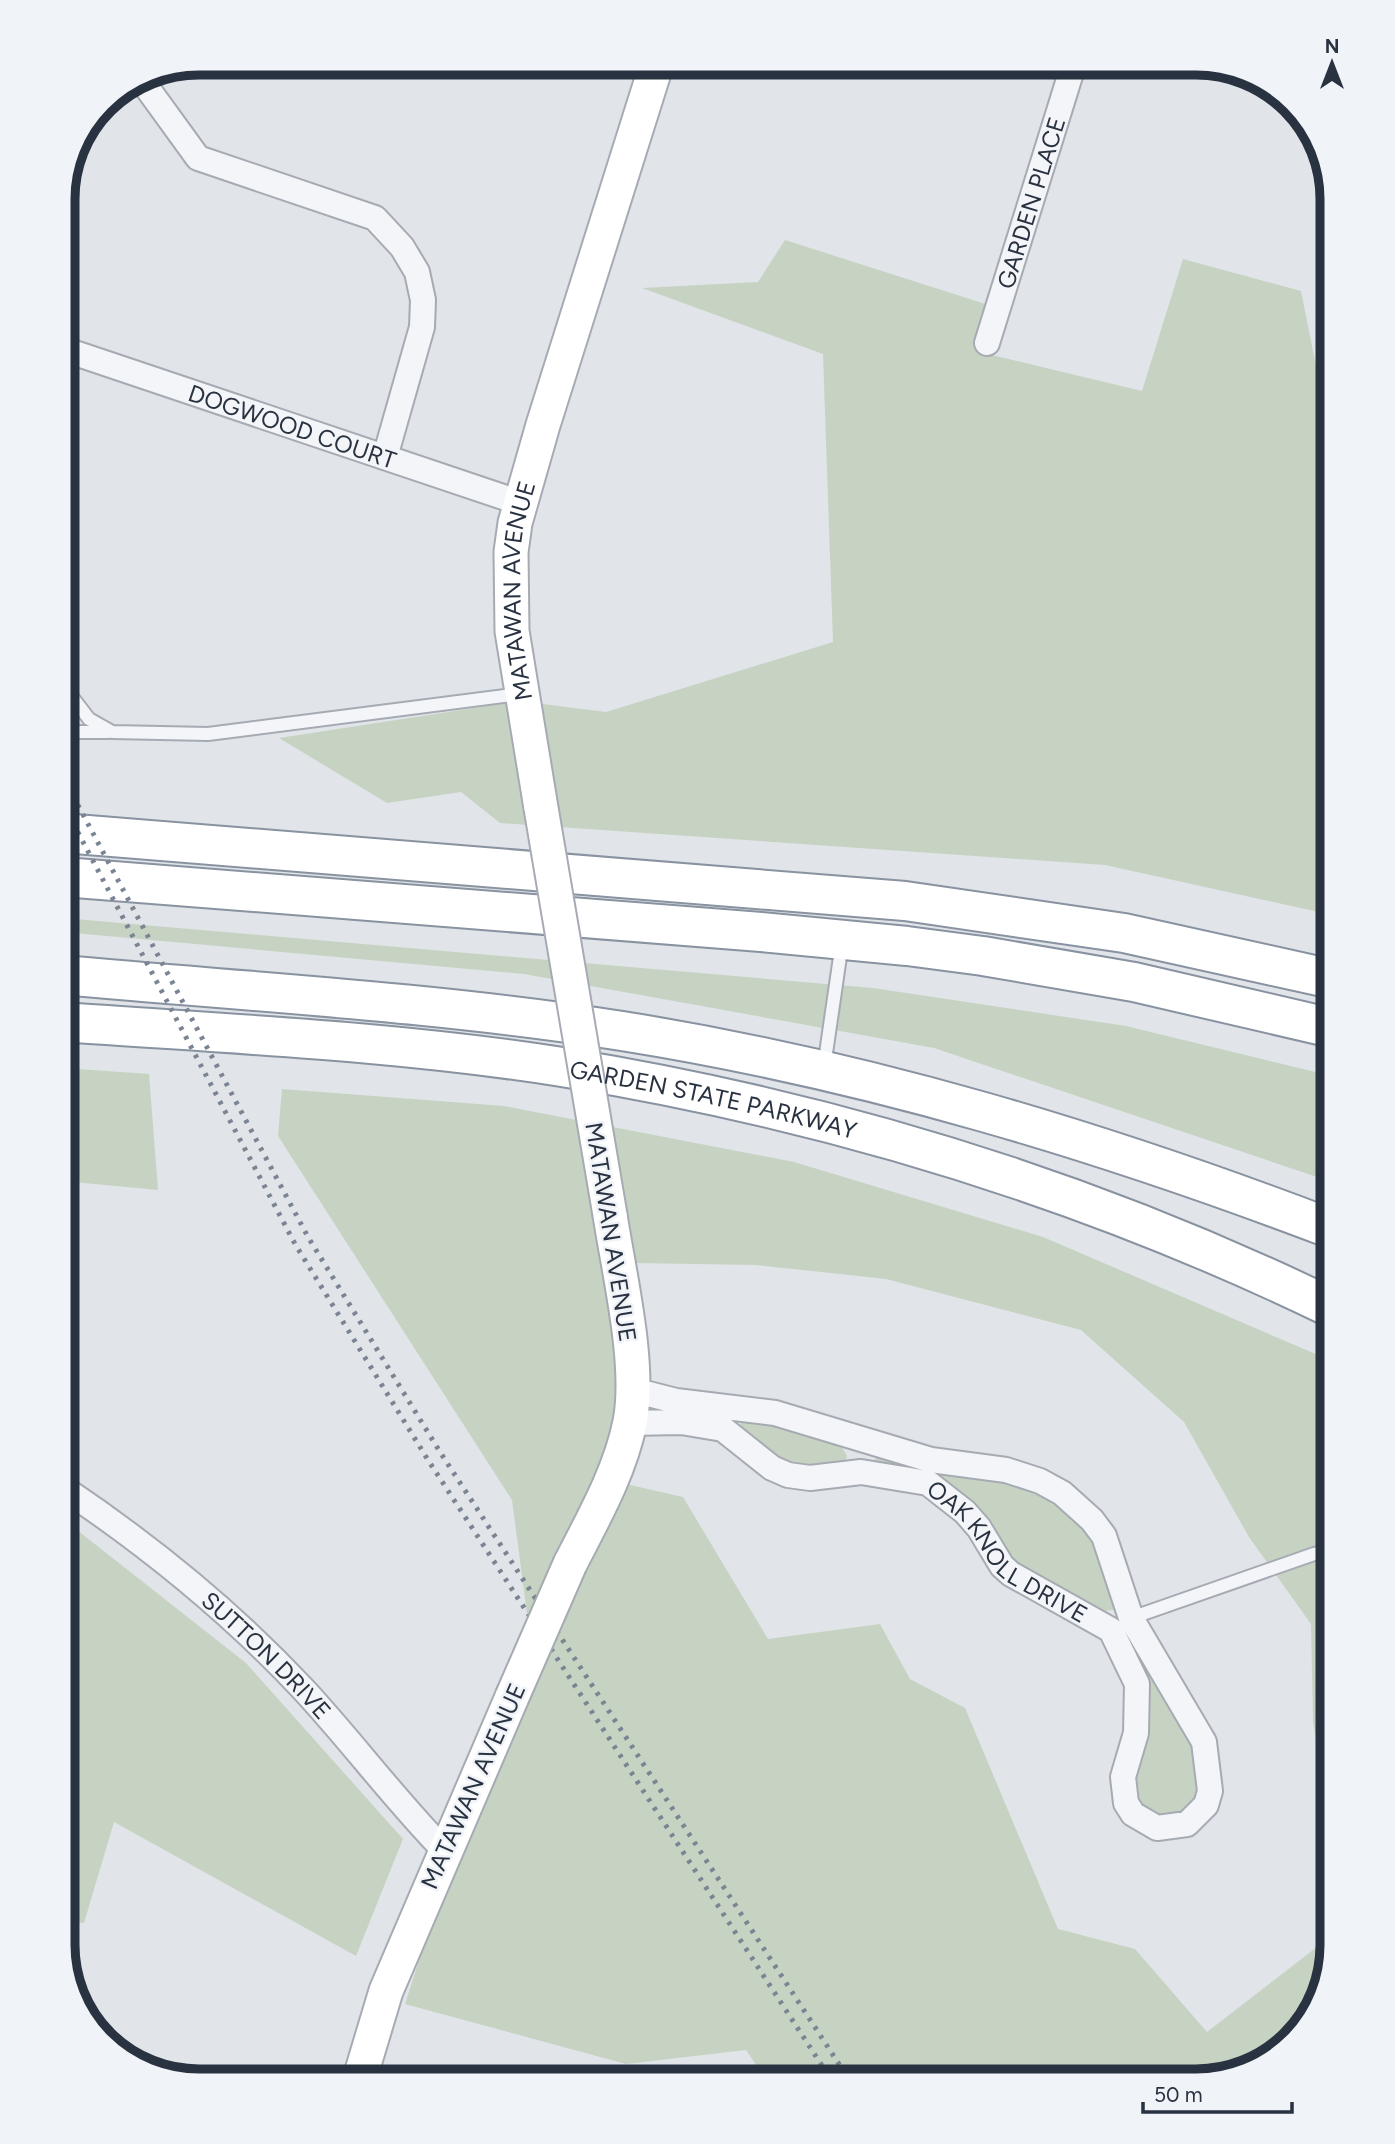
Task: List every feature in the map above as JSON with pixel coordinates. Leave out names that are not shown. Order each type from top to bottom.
[{"type":"highway","points":[[76,834],[905,901],[1124,933],[1320,976]]},
{"type":"highway","points":[[76,878],[842,939],[1059,967],[1208,998],[1320,1025]]},
{"type":"highway","name":"GARDEN STATE PARKWAY","points":[[76,976],[554,1021],[697,1044],[941,1098],[1070,1136],[1320,1225]]},
{"type":"highway","name":"GARDEN STATE PARKWAY","points":[[76,1023],[489,1058],[608,1076],[764,1108],[917,1148],[1054,1192],[1193,1245],[1320,1303]]},
{"type":"street","name":"MATAWAN AVENUE","points":[[363,2068],[386,1991],[570,1564],[607,1491],[631,1407],[610,1215],[522,694],[509,587],[511,552],[521,503],[653,76]]},
{"type":"street","name":"GARDEN PLACE","points":[[987,343],[1070,76]]},
{"type":"street","points":[[147,87],[198,158],[375,218],[402,247],[418,272],[423,300],[422,327],[385,457]]},
{"type":"street","name":"DOGWOOD COURT","points":[[76,353],[521,503]]},
{"type":"street","name":"OAK KNOLL DRIVE","points":[[631,1407],[676,1401],[725,1417],[775,1413],[932,1460],[1006,1470],[1040,1481],[1062,1493],[1092,1520],[1104,1536],[1121,1624],[1137,1684],[1136,1733],[1123,1777],[1126,1802],[1133,1814],[1157,1828],[1187,1824],[1206,1805],[1210,1791],[1204,1742],[1121,1624],[1011,1574],[1002,1566],[979,1528],[965,1512],[928,1483],[861,1472],[810,1478],[788,1475],[772,1468],[725,1417]]},
{"type":"street","points":[[861,1472],[863,1441]]},
{"type":"street","name":"SUTTON DRIVE","points":[[75,1497],[166,1562],[267,1651],[347,1740],[406,1813],[445,1852]]},
{"type":"lane","points":[[76,732],[208,734],[522,694]]},
{"type":"lane","points":[[76,702],[89,719],[112,732]]},
{"type":"lane","points":[[824,1070],[842,939]]},
{"type":"lane","points":[[1121,1624],[1320,1553]]},
{"type":"green space","points":[[785,240],[1001,309],[992,355],[1142,391],[1183,259],[1301,291],[1320,386],[1320,912],[1105,865],[500,823],[461,792],[387,803],[279,738],[519,701],[606,712],[833,642],[823,354],[642,288],[758,282]]},
{"type":"green space","points":[[76,919],[873,988],[1126,1026],[1320,1073],[1320,1178],[934,1048],[524,974],[76,933]]},
{"type":"green space","points":[[75,1069],[149,1074],[158,1190],[75,1182]]},
{"type":"green space","points":[[282,1089],[504,1106],[794,1162],[1043,1237],[1320,1356],[1320,1763],[1313,1722],[1311,1624],[1249,1537],[1184,1422],[1081,1330],[886,1279],[756,1265],[635,1263],[626,1484],[683,1497],[768,1639],[880,1624],[910,1679],[965,1708],[1058,1929],[1135,1949],[1207,2032],[1320,1945],[1316,1977],[1294,2020],[1271,2043],[1250,2056],[1220,2066],[1195,2069],[759,2069],[746,2050],[626,2064],[405,2004],[509,1680],[530,1636],[512,1500],[278,1136]]},
{"type":"green space","points":[[750,1417],[839,1442],[847,1456],[845,1464],[792,1469],[740,1427],[741,1421]]},
{"type":"green space","points":[[880,1454],[1000,1477],[1056,1501],[1079,1520],[1095,1543],[1116,1609],[1101,1612],[1026,1577],[993,1535],[873,1462]]},
{"type":"green space","points":[[75,1529],[246,1663],[403,1839],[356,1956],[114,1822],[84,1923],[75,1923]]},
{"type":"green space","points":[[1134,1649],[1176,1714],[1200,1771],[1201,1786],[1196,1805],[1167,1823],[1134,1803]]},
{"type":"railway","points":[[76,801],[308,1237],[440,1452],[842,2069]]},
{"type":"railway","points":[[76,828],[295,1244],[428,1460],[824,2069]]}]
